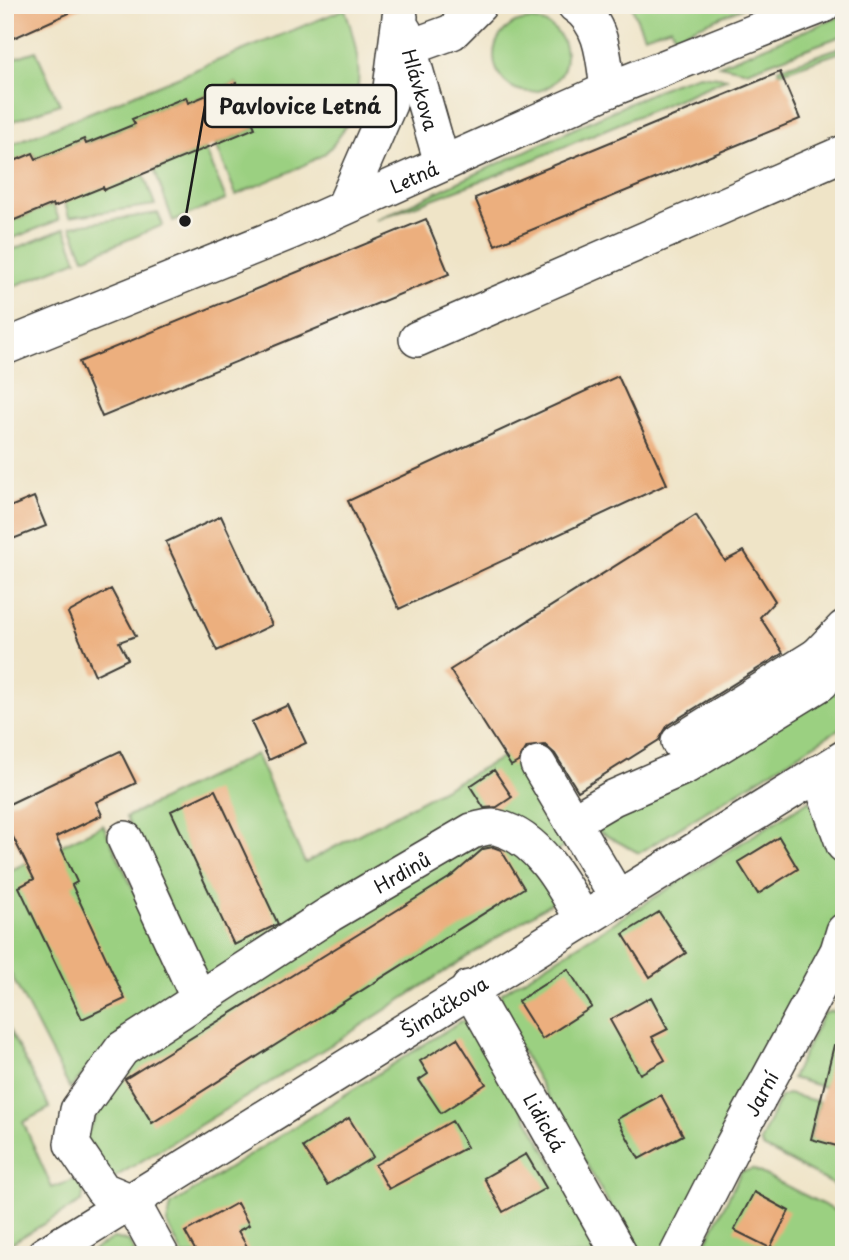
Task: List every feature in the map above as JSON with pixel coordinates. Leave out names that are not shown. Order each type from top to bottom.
[{"type":"street","points":[[401,23],[452,32],[479,5]]},
{"type":"street","points":[[575,5],[585,11],[601,40],[608,90]]},
{"type":"street","name":"Letná","points":[[5,347],[344,207],[608,90],[823,5]]},
{"type":"street","name":"Hlávkova","points":[[401,23],[442,163]]},
{"type":"street","name":"Hlávkova","points":[[344,207],[389,104],[401,23]]},
{"type":"street","points":[[417,339],[844,153]]},
{"type":"street","points":[[679,742],[818,655],[844,628]]},
{"type":"street","points":[[572,822],[613,798],[686,766],[821,683],[818,655]]},
{"type":"street","points":[[538,764],[618,899]]},
{"type":"street","points":[[831,766],[844,845]]},
{"type":"street","name":"Šimáčkova","points":[[44,1255],[469,988],[831,766]]},
{"type":"street","name":"Hrdinů","points":[[132,1202],[103,1190],[72,1144],[78,1110],[122,1049],[330,914],[472,831],[498,827],[534,847],[565,887],[583,920]]},
{"type":"street","points":[[125,839],[198,998]]},
{"type":"street","name":"Jarní","points":[[677,1255],[838,951],[844,931]]},
{"type":"street","name":"Lidická","points":[[469,988],[620,1255]]},
{"type":"street","points":[[132,1202],[160,1255]]},
{"type":"green space","points":[[631,5],[749,5],[675,36],[671,27],[644,36]]},
{"type":"green space","points":[[345,9],[357,55],[356,99],[344,129],[333,146],[292,171],[236,195],[216,144],[255,128],[236,83],[188,103],[185,97],[133,119],[135,124],[86,144],[84,139],[36,159],[33,154],[5,165],[5,147]]},
{"type":"green space","points":[[844,15],[844,35],[747,71],[719,65]]},
{"type":"green space","points":[[530,20],[550,26],[560,36],[566,56],[560,76],[550,86],[530,92],[510,86],[500,76],[494,56],[500,36],[510,26]]},
{"type":"green space","points":[[844,46],[844,51],[779,73],[778,69]]},
{"type":"green space","points":[[36,51],[60,104],[5,124],[5,61]]},
{"type":"green space","points":[[699,75],[728,78],[499,174],[376,220],[671,84]]},
{"type":"green space","points":[[205,148],[226,199],[173,221],[154,169]]},
{"type":"green space","points":[[143,173],[155,205],[69,217],[64,200]]},
{"type":"green space","points":[[53,204],[59,220],[6,241],[5,224]]},
{"type":"green space","points":[[158,213],[163,225],[84,258],[71,226]]},
{"type":"green space","points":[[65,228],[77,260],[5,290],[5,253]]},
{"type":"green space","points":[[844,650],[844,726],[639,853],[592,828],[838,687],[830,658]]},
{"type":"green space","points":[[516,750],[572,841],[553,854],[494,809],[206,979],[126,817],[256,754],[305,863]]},
{"type":"green space","points":[[810,800],[837,860],[841,890],[837,926],[667,1255],[638,1255],[498,1009],[502,993]]},
{"type":"green space","points":[[103,825],[180,988],[114,1039],[70,1089],[5,963],[5,873]]},
{"type":"green space","points":[[506,839],[558,898],[339,1040],[112,1179],[85,1137],[126,1061],[442,855]]},
{"type":"green space","points":[[831,1011],[844,1015],[844,1052],[824,1087],[792,1078],[823,1014]]},
{"type":"green space","points":[[461,1021],[473,1023],[605,1255],[183,1255],[167,1223],[171,1205]]},
{"type":"green space","points":[[5,1022],[50,1108],[23,1122],[52,1188],[76,1179],[84,1190],[82,1201],[5,1247]]},
{"type":"green space","points":[[788,1094],[820,1102],[810,1138],[844,1148],[844,1190],[763,1147],[760,1142],[780,1097]]},
{"type":"green space","points":[[753,1169],[844,1215],[844,1255],[700,1255],[741,1172]]},
{"type":"green space","points":[[113,1238],[129,1241],[136,1255],[86,1255]]},
{"type":"building","points":[[5,5],[87,5],[5,42]]},
{"type":"building","points":[[780,72],[800,119],[495,245],[475,198]]},
{"type":"building","points":[[236,83],[255,128],[104,190],[103,187],[54,207],[53,204],[5,224],[5,165],[33,153],[36,159],[84,139],[86,144],[135,124],[132,119],[186,97],[188,103]]},
{"type":"building","points":[[426,219],[449,274],[102,417],[79,362]]},
{"type":"building","points":[[618,376],[667,484],[399,609],[348,501]]},
{"type":"building","points":[[34,497],[46,526],[5,542],[5,509]]},
{"type":"building","points":[[696,515],[725,561],[744,551],[775,601],[760,617],[783,653],[668,725],[659,740],[578,791],[555,754],[545,745],[527,747],[518,762],[511,766],[450,670]]},
{"type":"building","points":[[221,516],[272,625],[217,651],[166,542]]},
{"type":"building","points":[[111,589],[136,636],[119,642],[128,659],[95,675],[68,613]]},
{"type":"building","points":[[288,705],[306,743],[269,760],[251,722]]},
{"type":"building","points":[[120,751],[136,783],[96,802],[102,815],[56,837],[77,882],[72,885],[125,999],[82,1019],[19,887],[34,879],[5,821],[5,806]]},
{"type":"building","points":[[494,770],[512,797],[497,807],[484,808],[470,786]]},
{"type":"building","points":[[215,790],[278,924],[234,945],[171,811]]},
{"type":"building","points":[[779,837],[798,869],[758,894],[738,862]]},
{"type":"building","points":[[493,847],[501,850],[524,888],[152,1123],[125,1079],[452,876],[483,849]]},
{"type":"building","points":[[659,912],[686,953],[650,977],[623,934]]},
{"type":"building","points":[[568,969],[592,1007],[542,1039],[518,1001]]},
{"type":"building","points":[[651,997],[668,1029],[652,1037],[665,1060],[640,1074],[610,1020]]},
{"type":"building","points":[[457,1038],[486,1084],[441,1113],[419,1080],[428,1074],[420,1061]]},
{"type":"building","points":[[834,1045],[844,1046],[844,1148],[811,1139]]},
{"type":"building","points":[[661,1095],[683,1135],[639,1159],[617,1119]]},
{"type":"building","points":[[349,1118],[373,1157],[327,1185],[303,1147]]},
{"type":"building","points":[[452,1121],[467,1147],[389,1189],[375,1165]]},
{"type":"building","points":[[526,1154],[546,1188],[503,1212],[484,1178]]},
{"type":"building","points":[[754,1192],[789,1211],[770,1248],[734,1230]]},
{"type":"building","points":[[237,1203],[249,1225],[238,1231],[252,1255],[198,1255],[185,1232]]},
{"type":"place","name":"Pavlovice Letná","points":[[185,221]]}]
